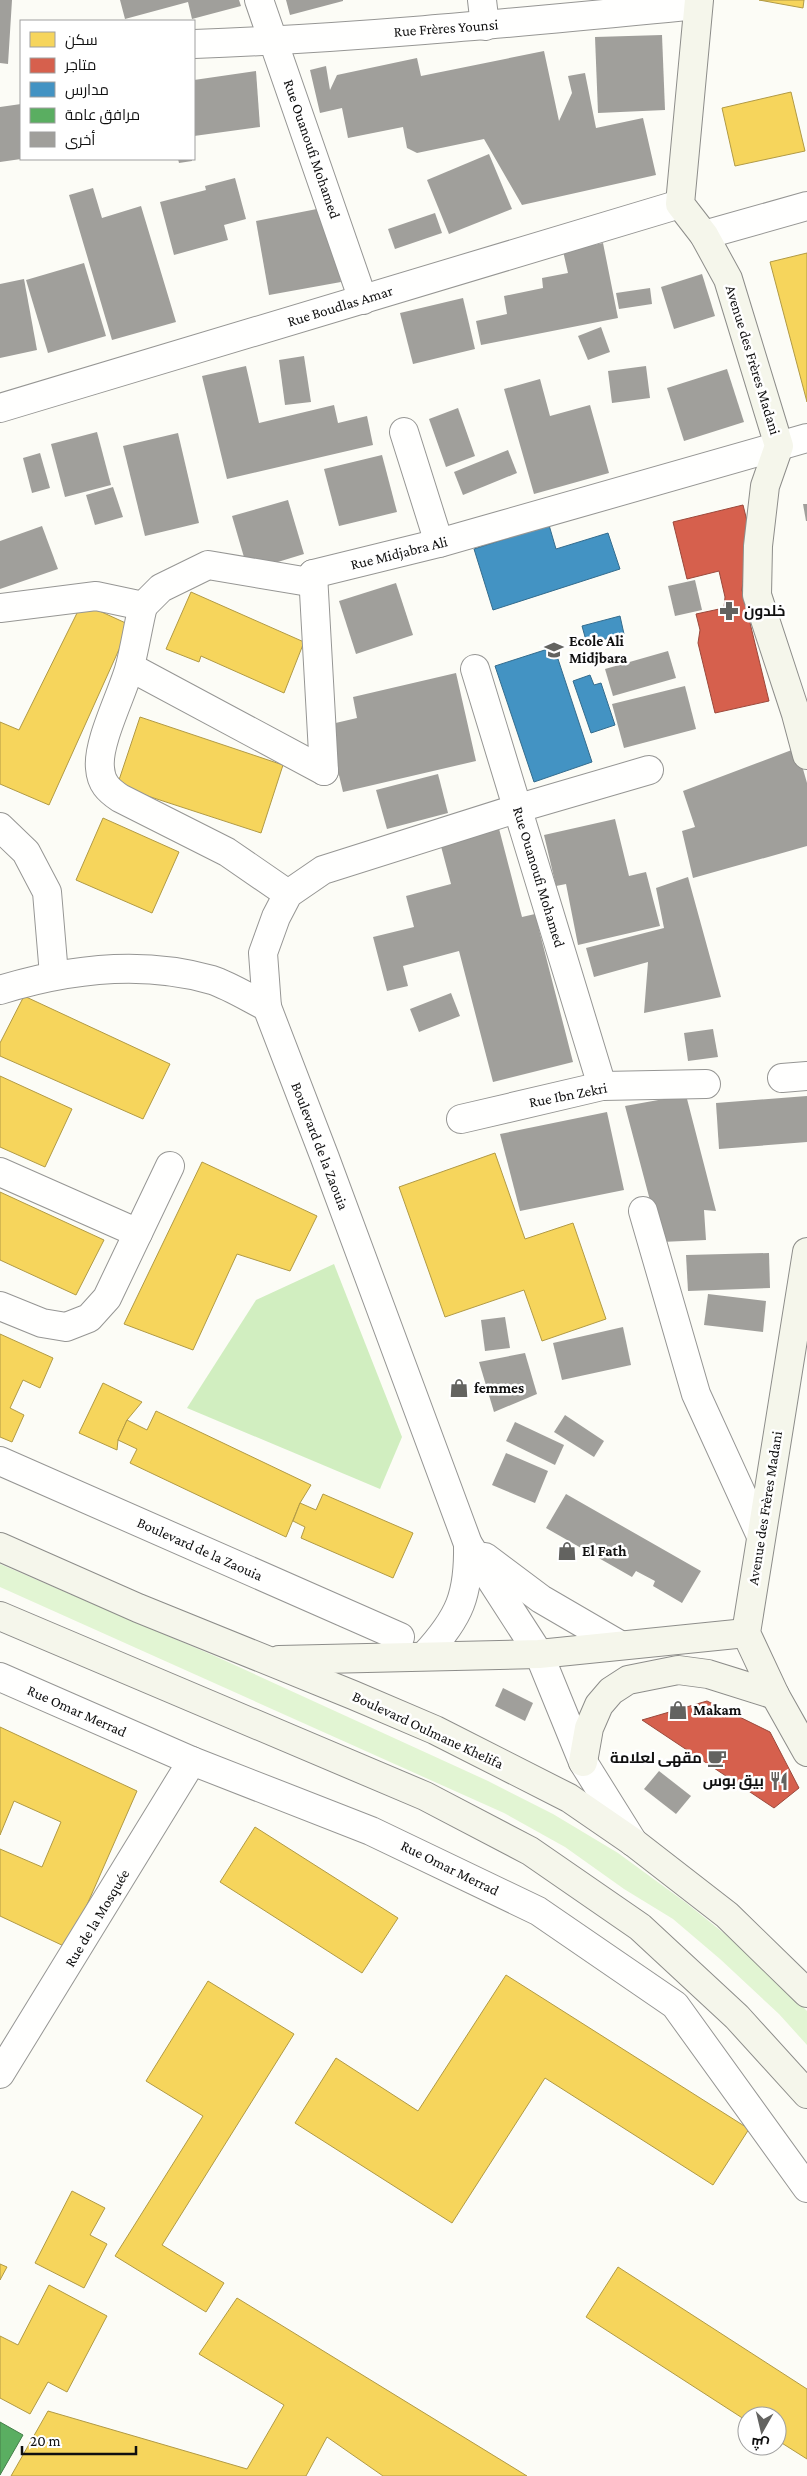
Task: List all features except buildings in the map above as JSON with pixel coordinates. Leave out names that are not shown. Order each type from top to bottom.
[{"type":"street","name":"Rue Ouanoufi Mohamed","points":[[259,0],[275,41],[363,300]]},
{"type":"street","name":"Rue Frères Younsi","points":[[195,44],[275,41],[484,13],[699,2]]},
{"type":"street","points":[[680,204],[699,2]]},
{"type":"street","name":"Avenue des Frères Madani","points":[[680,204],[704,235],[728,279],[778,446],[765,486],[758,546],[756,595],[802,712],[807,754]]},
{"type":"street","name":"Rue Boudlas Amar","points":[[0,408],[680,204]]},
{"type":"street","points":[[704,235],[807,206]]},
{"type":"street","points":[[404,432],[440,543]]},
{"type":"street","name":"Rue Midjabra Ali","points":[[143,606],[161,588],[208,565],[310,582],[313,574],[440,543],[807,438]]},
{"type":"street","points":[[130,667],[324,771],[313,574]]},
{"type":"street","points":[[0,608],[96,596],[143,606],[130,667],[101,751],[99,766],[101,778],[107,790],[227,852],[288,894],[322,870],[518,808],[650,770]]},
{"type":"street","name":"Rue Ouanoufi Mohamed","points":[[475,669],[602,1086]]},
{"type":"street","points":[[0,827],[26,852],[46,892],[54,975]]},
{"type":"street","name":"Boulevard de la Zaouia","points":[[288,894],[276,918],[263,953],[267,1007],[468,1544]]},
{"type":"street","points":[[0,990],[54,975],[138,967],[212,980],[267,1007]]},
{"type":"street","name":"Rue Ibn Zekri","points":[[460,1119],[602,1086],[706,1084]]},
{"type":"street","points":[[0,1306],[42,1323],[66,1327],[89,1318],[107,1298],[170,1166]]},
{"type":"street","points":[[0,1172],[138,1233]]},
{"type":"street","points":[[643,1212],[696,1394],[760,1534]]},
{"type":"street","name":"Avenue des Frères Madani","points":[[746,1633],[760,1534],[807,1252]]},
{"type":"street","name":"Boulevard de la Zaouia","points":[[0,1461],[400,1636]]},
{"type":"street","points":[[468,1544],[541,1599],[620,1645]]},
{"type":"street","points":[[468,1544],[539,1654],[583,1762],[633,1842]]},
{"type":"street","points":[[425,1655],[446,1632],[461,1605],[468,1575],[468,1544]]},
{"type":"street","name":"Boulevard Oulmane Khelifa","points":[[0,1547],[138,1608],[435,1730],[569,1798],[633,1842],[727,1915],[807,1993]]},
{"type":"street","points":[[0,1616],[424,1796],[530,1851],[640,1928],[737,2017],[807,2094]]},
{"type":"street","points":[[268,1660],[425,1655],[539,1654],[746,1633],[775,1695],[807,1752]]},
{"type":"street","points":[[583,1762],[589,1728],[599,1705],[611,1691],[628,1680],[678,1670],[708,1674],[775,1695]]},
{"type":"street","name":"Rue Omar Merrad","points":[[0,1677],[192,1762],[371,1831],[538,1910],[675,2005],[807,2188]]},
{"type":"street","name":"Rue de la Mosquée","points":[[0,2074],[192,1762]]},
{"type":"green space","points":[[334,1264],[402,1437],[380,1489],[187,1408],[256,1300]]},
{"type":"green space","points":[[0,1564],[217,1657],[488,1781],[553,1814],[618,1853],[685,1902],[751,1955],[807,2011],[807,2045],[779,2014],[720,1959],[673,1919],[624,1889],[565,1847],[504,1813],[0,1587]]},
{"type":"place","name":"خلدون","points":[[729,611]]},
{"type":"place","name":"Ecole Ali Midjbara","points":[[554,650]]},
{"type":"place","name":"femmes","points":[[459,1388]]},
{"type":"place","name":"El Fath","points":[[567,1551]]},
{"type":"place","name":"Makam","points":[[678,1710]]},
{"type":"place","name":"مقهى لعلامة","points":[[717,1758]]},
{"type":"place","name":"بيق بوس","points":[[779,1781]]}]
